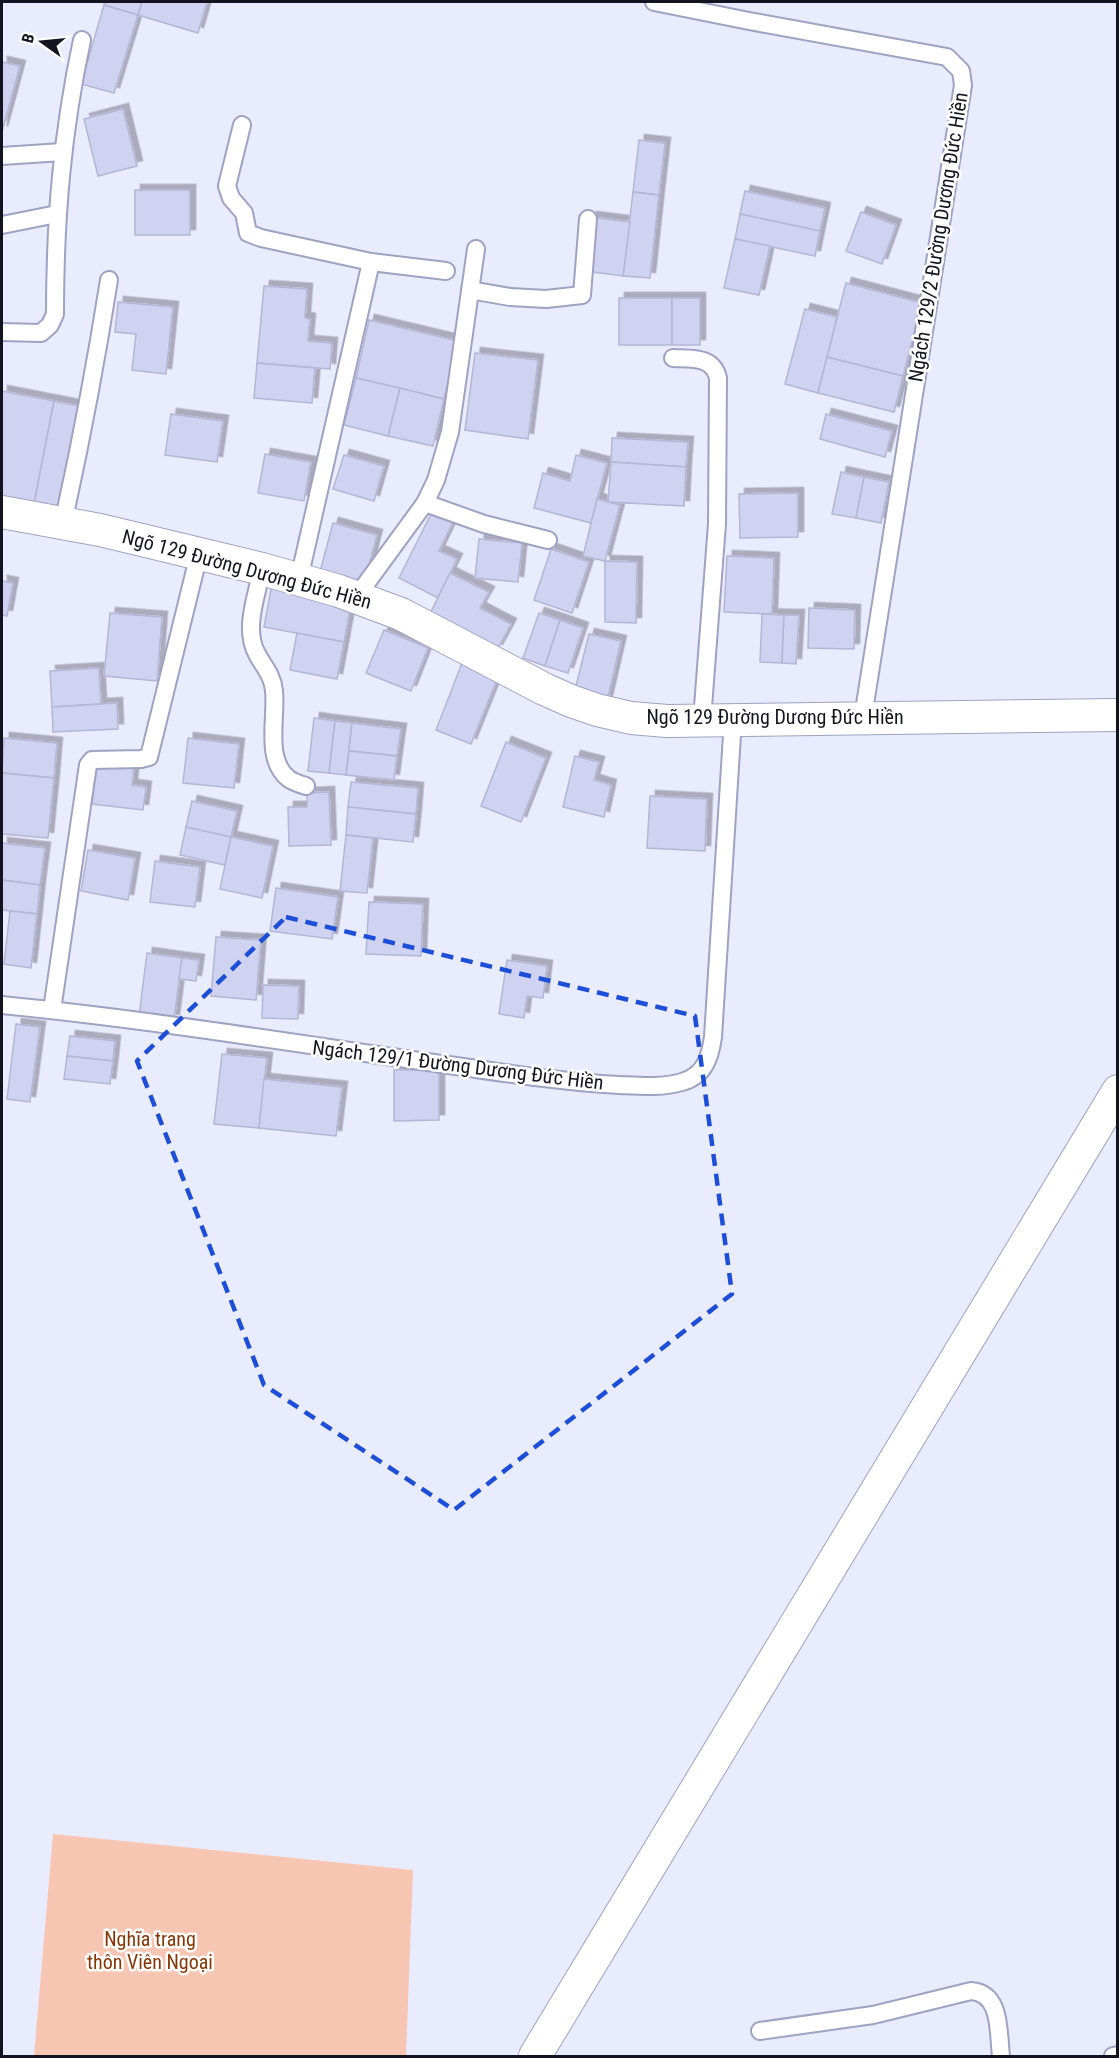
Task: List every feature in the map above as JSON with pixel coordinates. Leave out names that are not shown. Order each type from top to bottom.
[{"type":"street","name":"Ngõ 129 Đường Dương Đức Hiền","points":[[2,512],[100,530],[262,569],[357,596],[401,614],[544,689],[597,710],[632,718],[667,721],[1118,715]]},
{"type":"street","points":[[534,2056],[1118,1091]]},
{"type":"lane","name":"Ngách 129/2 Đường Dương Đức Hiền","points":[[654,2],[947,57],[961,71],[963,85],[863,717]]},
{"type":"lane","points":[[2,332],[41,333],[50,325],[55,314],[57,214],[62,152],[70,95],[82,40]]},
{"type":"lane","points":[[242,125],[228,186],[231,198],[244,213],[249,232],[261,238],[371,261],[446,271]]},
{"type":"lane","points":[[2,156],[62,152]]},
{"type":"lane","points":[[2,225],[57,214]]},
{"type":"lane","points":[[470,290],[510,297],[546,299],[582,295],[588,219]]},
{"type":"lane","points":[[357,596],[424,503],[436,480],[450,432],[476,249]]},
{"type":"lane","points":[[299,579],[371,261]]},
{"type":"lane","points":[[63,523],[86,420],[109,280]]},
{"type":"lane","points":[[673,358],[702,360],[710,363],[716,370],[718,378],[717,525],[702,720]]},
{"type":"lane","points":[[424,503],[484,524],[548,540]]},
{"type":"lane","points":[[52,1010],[87,765],[92,760],[149,757],[199,554]]},
{"type":"lane","points":[[262,569],[251,625],[252,641],[257,654],[271,676],[274,690],[274,751],[279,768],[289,780],[306,786]]},
{"type":"lane","name":"Ngách 129/1 Đường Dương Đức Hiền","points":[[2,1005],[52,1010],[572,1083],[659,1087],[685,1082],[697,1076],[704,1068],[712,1046],[733,719]]},
{"type":"lane","points":[[760,2031],[873,2015],[971,1991],[981,1992],[995,2007],[1001,2056]]},
{"type":"lane","points":[[1113,2056],[1118,2055]]},
{"type":"highlighted area","points":[[286,917],[695,1016],[732,1294],[454,1510],[264,1385],[137,1061]]},
{"type":"green space","name":"Nghĩa trang thôn Viên Ngoại","points":[[53,1834],[413,1870],[406,2056],[34,2056]]},
{"type":"building","points":[[105,2],[142,2],[138,15],[104,5]]},
{"type":"building","points":[[142,2],[207,2],[198,33],[138,15]]},
{"type":"building","points":[[104,5],[138,15],[114,93],[81,84]]},
{"type":"building","points":[[2,62],[20,66],[2,132]]},
{"type":"building","points":[[123,109],[137,166],[98,176],[84,119]]},
{"type":"building","points":[[639,140],[665,143],[659,195],[633,192]]},
{"type":"building","points":[[135,190],[190,190],[190,235],[135,235]]},
{"type":"building","points":[[745,191],[825,208],[820,231],[740,214]]},
{"type":"building","points":[[633,192],[659,195],[650,278],[623,276]]},
{"type":"building","points":[[861,212],[896,225],[882,264],[846,251]]},
{"type":"building","points":[[740,214],[820,231],[815,256],[735,239]]},
{"type":"building","points":[[591,217],[630,222],[623,276],[585,271]]},
{"type":"building","points":[[735,239],[770,246],[759,295],[724,288]]},
{"type":"building","points":[[846,283],[922,303],[903,376],[827,357]]},
{"type":"building","points":[[264,286],[307,289],[305,318],[310,319],[308,341],[332,343],[330,369],[257,363]]},
{"type":"building","points":[[619,298],[672,298],[672,345],[619,345]]},
{"type":"building","points":[[672,298],[700,298],[700,345],[672,345]]},
{"type":"building","points":[[118,302],[173,307],[166,374],[132,370],[136,334],[115,332]]},
{"type":"building","points":[[805,309],[837,317],[818,393],[785,384]]},
{"type":"building","points":[[369,320],[458,341],[444,399],[356,378]]},
{"type":"building","points":[[475,353],[538,360],[528,439],[465,430]]},
{"type":"building","points":[[827,357],[903,376],[894,412],[818,393]]},
{"type":"building","points":[[257,363],[315,368],[312,403],[254,398]]},
{"type":"building","points":[[356,378],[400,388],[388,436],[344,425]]},
{"type":"building","points":[[400,388],[444,399],[433,446],[388,436]]},
{"type":"building","points":[[2,391],[54,401],[32,514],[2,508]]},
{"type":"building","points":[[54,401],[84,407],[62,519],[32,514]]},
{"type":"building","points":[[171,414],[223,421],[217,462],[165,455]]},
{"type":"building","points":[[826,414],[892,431],[885,457],[820,439]]},
{"type":"building","points":[[612,438],[688,442],[686,467],[611,462]]},
{"type":"building","points":[[265,454],[311,462],[304,501],[258,493]]},
{"type":"building","points":[[344,455],[384,466],[374,501],[333,489]]},
{"type":"building","points":[[576,455],[607,463],[591,523],[534,508],[543,473],[570,481]]},
{"type":"building","points":[[611,462],[686,467],[684,506],[608,502]]},
{"type":"building","points":[[841,472],[864,477],[856,518],[832,514]]},
{"type":"building","points":[[864,477],[889,482],[881,523],[856,518]]},
{"type":"building","points":[[798,493],[798,537],[740,538],[739,494]]},
{"type":"building","points":[[597,499],[620,505],[605,561],[583,556]]},
{"type":"building","points":[[432,512],[453,522],[439,551],[457,559],[438,598],[399,578]]},
{"type":"building","points":[[333,523],[377,535],[364,584],[320,572]]},
{"type":"building","points":[[479,539],[522,543],[518,582],[475,578]]},
{"type":"building","points":[[551,549],[589,562],[572,613],[534,600]]},
{"type":"building","points":[[727,556],[774,558],[772,614],[724,612]]},
{"type":"building","points":[[605,561],[637,562],[636,623],[605,622]]},
{"type":"building","points":[[450,573],[489,592],[480,608],[511,624],[497,650],[429,616]]},
{"type":"building","points":[[2,581],[13,583],[7,616],[2,615]]},
{"type":"building","points":[[272,584],[352,599],[344,642],[264,627]]},
{"type":"building","points":[[809,608],[855,610],[854,649],[808,648]]},
{"type":"building","points":[[110,613],[162,617],[157,681],[104,676]]},
{"type":"building","points":[[539,613],[560,620],[545,666],[523,658]]},
{"type":"building","points":[[762,614],[784,615],[782,663],[760,662]]},
{"type":"building","points":[[784,615],[799,615],[796,664],[782,663]]},
{"type":"building","points":[[560,620],[583,628],[568,673],[545,666]]},
{"type":"building","points":[[384,630],[428,648],[411,691],[366,673]]},
{"type":"building","points":[[297,633],[344,642],[337,679],[290,670]]},
{"type":"building","points":[[589,634],[621,641],[607,701],[574,694]]},
{"type":"building","points":[[464,658],[500,672],[471,744],[436,730]]},
{"type":"building","points":[[99,668],[101,704],[52,707],[50,671]]},
{"type":"building","points":[[117,703],[118,729],[53,732],[52,707]]},
{"type":"building","points":[[314,718],[335,721],[329,773],[308,771]]},
{"type":"building","points":[[335,721],[352,723],[346,775],[329,773]]},
{"type":"building","points":[[352,723],[401,729],[397,756],[349,751]]},
{"type":"building","points":[[4,738],[57,743],[54,778],[2,773]]},
{"type":"building","points":[[188,738],[239,744],[234,788],[183,783]]},
{"type":"building","points":[[506,742],[546,758],[521,822],[481,806]]},
{"type":"building","points":[[349,751],[397,756],[394,780],[346,775]]},
{"type":"building","points":[[575,756],[599,762],[594,780],[611,785],[604,817],[563,807]]},
{"type":"building","points":[[97,761],[134,766],[132,785],[146,787],[143,810],[92,804]]},
{"type":"building","points":[[2,773],[54,778],[48,838],[2,834]]},
{"type":"building","points":[[351,782],[418,788],[416,814],[348,807]]},
{"type":"building","points":[[329,792],[331,845],[289,846],[288,807],[307,807],[307,793]]},
{"type":"building","points":[[650,796],[707,799],[705,851],[647,848]]},
{"type":"building","points":[[192,801],[237,811],[231,837],[186,827]]},
{"type":"building","points":[[348,807],[416,814],[413,842],[346,835]]},
{"type":"building","points":[[186,827],[231,837],[225,865],[180,855]]},
{"type":"building","points":[[346,835],[373,838],[367,893],[340,891]]},
{"type":"building","points":[[231,837],[273,846],[262,898],[220,889]]},
{"type":"building","points":[[2,843],[45,848],[40,885],[2,880]]},
{"type":"building","points":[[88,850],[135,858],[128,900],[81,891]]},
{"type":"building","points":[[155,861],[200,867],[195,907],[150,902]]},
{"type":"building","points":[[2,880],[40,885],[37,914],[2,910]]},
{"type":"building","points":[[276,888],[338,897],[332,939],[270,931]]},
{"type":"building","points":[[369,902],[423,904],[421,956],[366,954]]},
{"type":"building","points":[[10,911],[37,914],[31,968],[4,964]]},
{"type":"building","points":[[216,937],[261,940],[256,1000],[211,996]]},
{"type":"building","points":[[147,953],[182,958],[174,1020],[139,1016]]},
{"type":"building","points":[[182,958],[199,960],[196,981],[179,979]]},
{"type":"building","points":[[507,960],[547,966],[543,998],[527,996],[524,1018],[499,1014]]},
{"type":"building","points":[[263,985],[299,986],[298,1019],[262,1018]]},
{"type":"building","points":[[16,1024],[40,1027],[30,1102],[7,1099]]},
{"type":"building","points":[[70,1036],[115,1041],[113,1061],[67,1056]]},
{"type":"building","points":[[222,1054],[267,1058],[259,1128],[214,1124]]},
{"type":"building","points":[[67,1056],[113,1061],[110,1084],[64,1079]]},
{"type":"building","points":[[394,1070],[439,1070],[439,1120],[394,1121]]},
{"type":"building","points":[[264,1079],[342,1087],[336,1136],[259,1128]]}]
